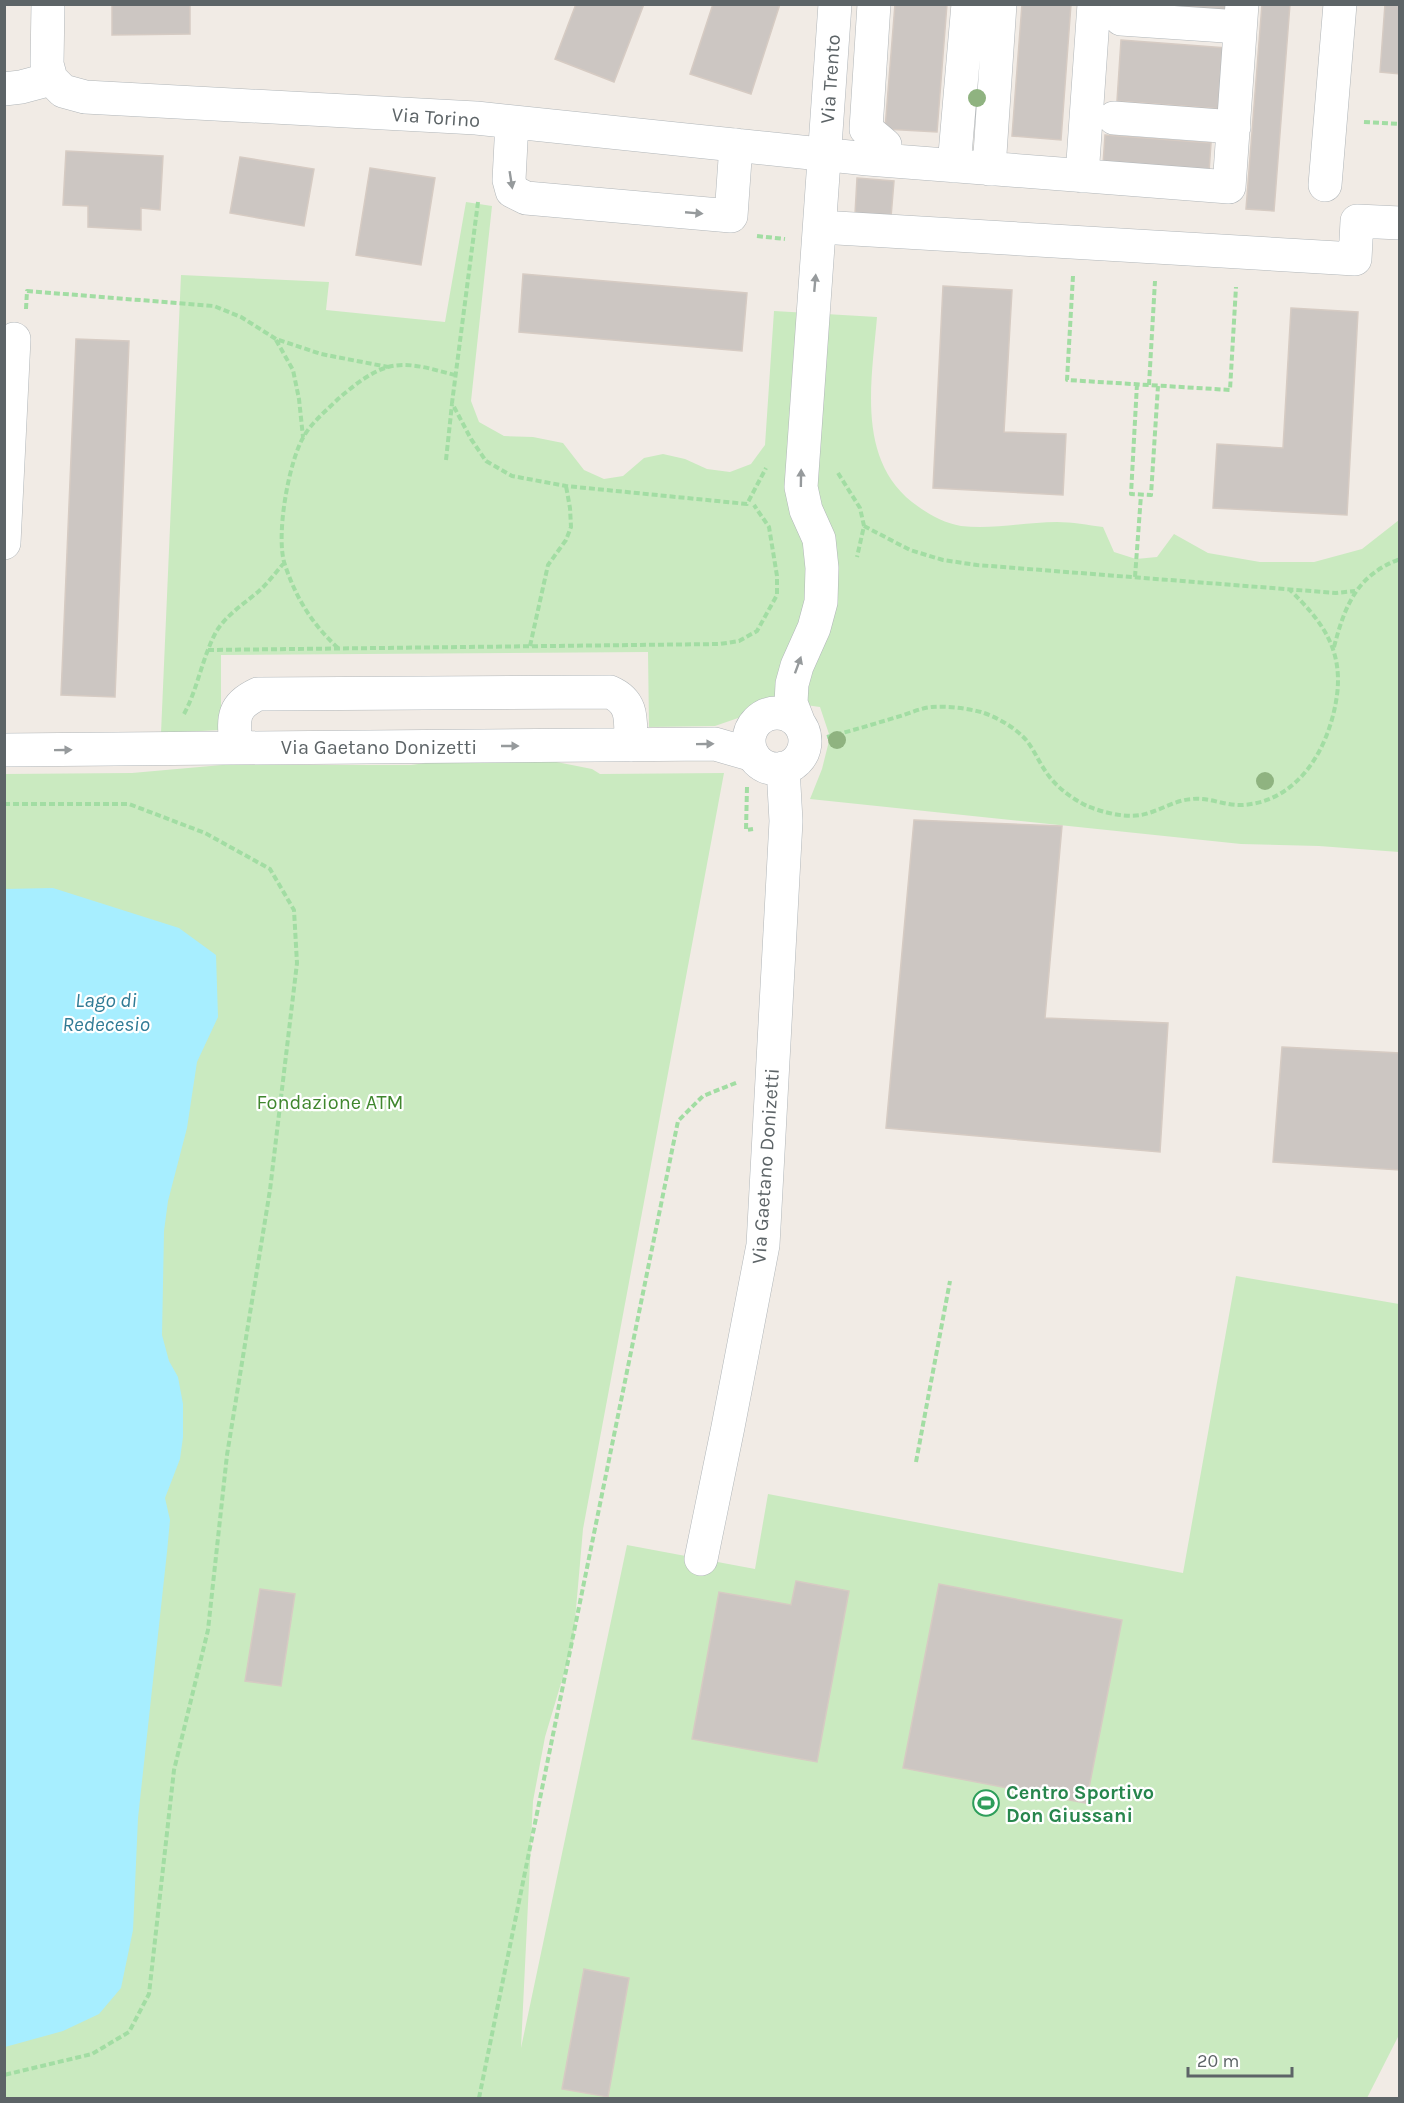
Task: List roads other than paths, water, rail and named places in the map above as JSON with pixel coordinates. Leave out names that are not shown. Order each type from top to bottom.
[{"type":"street","points":[[4,89],[51,79],[46,64],[48,4]]},
{"type":"street","name":"Via Trento","points":[[811,730],[791,703],[796,666],[814,628],[821,602],[822,568],[819,539],[806,510],[801,487],[805,233],[825,154],[835,4]]},
{"type":"street","points":[[874,4],[866,129],[885,145],[883,160]]},
{"type":"street","points":[[954,166],[968,4]]},
{"type":"street","points":[[989,169],[1000,4]]},
{"type":"street","points":[[1325,185],[1340,4]]},
{"type":"street","points":[[1082,176],[1107,12],[1241,16],[1234,127],[1114,118]]},
{"type":"street","name":"Via Torino","points":[[51,79],[63,91],[85,97],[476,118],[883,160],[1229,187],[1234,127]]},
{"type":"street","points":[[512,122],[509,180],[512,191],[526,198],[731,216],[736,145]]},
{"type":"street","points":[[805,233],[1075,242],[1355,259],[1357,221],[1400,223]]},
{"type":"street","points":[[4,543],[7,414],[14,339]]},
{"type":"street","points":[[236,748],[237,711],[243,701],[258,694],[610,692],[622,697],[630,711],[631,745]]},
{"type":"street","points":[[753,755],[749,737],[751,729],[764,715],[782,712],[791,715],[811,730]]},
{"type":"street","name":"Via Trento","points":[[783,768],[793,765],[800,758],[806,739],[803,730],[811,730]]},
{"type":"street","name":"Via Gaetano Donizetti","points":[[4,750],[716,744],[753,755],[766,766],[783,768],[786,821],[763,1245],[700,1559]]},
{"type":"water","name":"Lago di Redecesio","points":[[53,888],[179,928],[216,955],[218,1017],[197,1062],[187,1128],[168,1201],[164,1231],[162,1335],[169,1361],[178,1377],[183,1404],[183,1437],[180,1459],[165,1498],[170,1520],[138,1818],[133,1930],[121,1988],[99,2014],[63,2031],[5,2047],[4,889]]},
{"type":"place","name":"Centro Sportivo Don Giussani","points":[[986,1803]]},
{"type":"park label","name":"Fondazione ATM","points":[[330,1102]]}]
